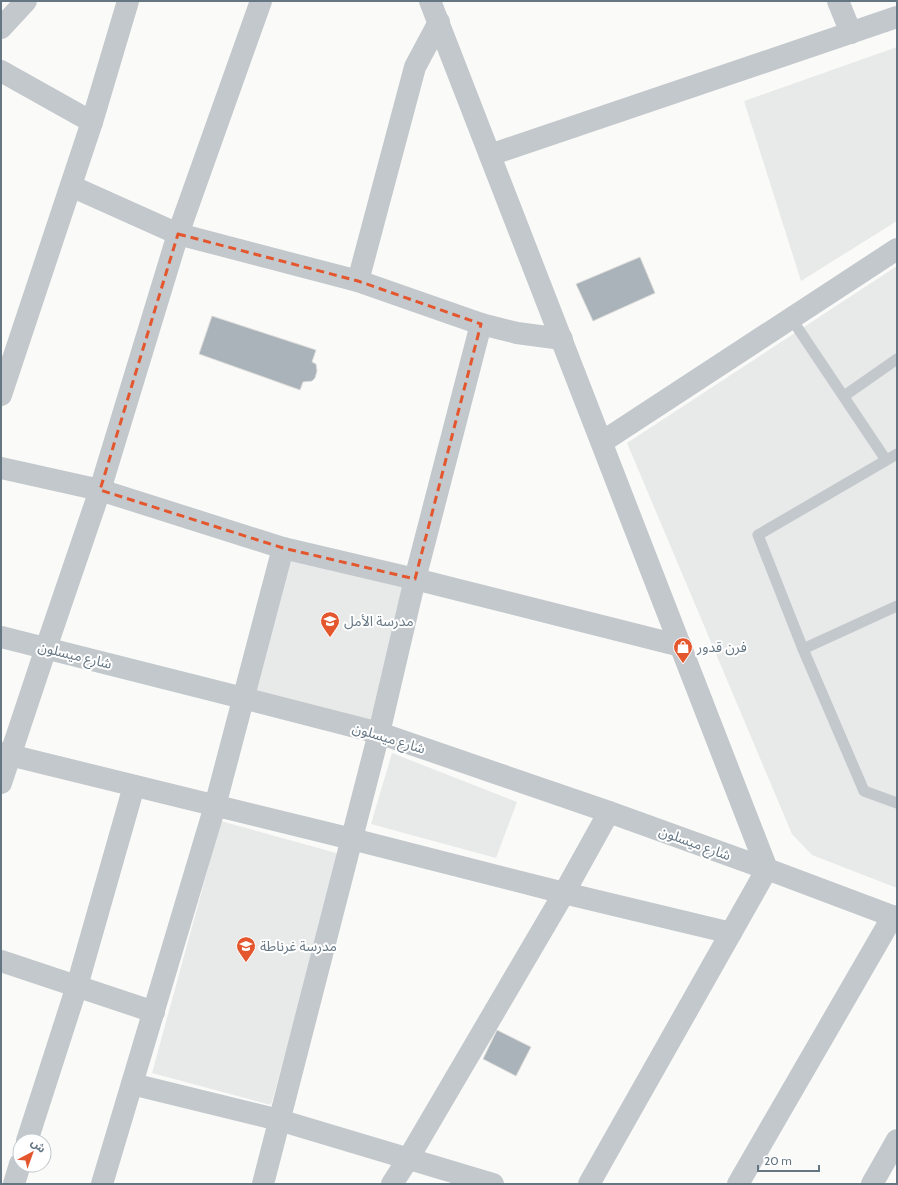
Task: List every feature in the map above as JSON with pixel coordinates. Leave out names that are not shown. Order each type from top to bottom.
[{"type":"street","points":[[1,28],[26,1]]},
{"type":"street","points":[[1,395],[92,122],[128,1]]},
{"type":"street","points":[[1,783],[6,754],[46,648],[100,490],[178,234],[261,1]]},
{"type":"street","points":[[430,1],[767,869],[589,1184]]},
{"type":"street","points":[[838,1],[851,33]]},
{"type":"street","points":[[490,155],[897,17]]},
{"type":"street","points":[[358,281],[415,67],[439,22]]},
{"type":"street","points":[[1,71],[92,122]]},
{"type":"street","points":[[71,186],[178,234],[358,281],[481,324],[517,333],[562,339]]},
{"type":"street","points":[[602,442],[897,249]]},
{"type":"street","points":[[262,1184],[352,840],[416,579],[481,324]]},
{"type":"street","points":[[1,468],[100,490],[283,548],[416,579],[681,646]]},
{"type":"street","points":[[102,1184],[215,806],[283,548]]},
{"type":"street","name":"شارع ميسلون","points":[[1,637],[379,733],[609,812],[895,917]]},
{"type":"street","points":[[6,754],[731,933]]},
{"type":"street","points":[[30,1133],[77,986],[134,786]]},
{"type":"street","points":[[392,1184],[564,893],[609,812]]},
{"type":"street","points":[[738,1184],[895,917]]},
{"type":"street","points":[[1,961],[154,1012]]},
{"type":"street","points":[[132,1084],[279,1120],[493,1184]]},
{"type":"street","points":[[872,1184],[897,1140]]},
{"type":"street","points":[[14,1184],[17,1173]]},
{"type":"lane","points":[[791,318],[886,460]]},
{"type":"lane","points":[[844,396],[897,359]]},
{"type":"lane","points":[[897,454],[758,535],[803,649],[864,791],[897,803]]},
{"type":"lane","points":[[803,649],[897,606]]},
{"type":"highlighted area","points":[[178,234],[358,281],[481,324],[415,579],[283,548],[100,490]]},
{"type":"shaded area","points":[[897,47],[897,221],[801,281],[744,101]]},
{"type":"shaded area","points":[[897,266],[897,888],[812,855],[792,834],[627,443]]},
{"type":"shaded area","name":"مدرسة الأمل","points":[[283,548],[415,579],[379,733],[244,698]]},
{"type":"shaded area","points":[[392,753],[517,802],[496,858],[371,824]]},
{"type":"shaded area","name":"مدرسة غرناطة","points":[[221,821],[340,854],[271,1105],[152,1073]]},
{"type":"building","points":[[640,257],[655,293],[593,321],[576,284]]},
{"type":"building","points":[[212,316],[316,350],[312,362],[316,364],[317,371],[315,378],[312,381],[303,382],[300,390],[199,354]]},
{"type":"building","points":[[497,1030],[531,1047],[516,1076],[483,1059]]},
{"type":"place","name":"مدرسة الأمل","points":[[330,638]]},
{"type":"place","name":"فرن قدور","points":[[683,664]]},
{"type":"place","name":"مدرسة غرناطة","points":[[246,963]]}]
